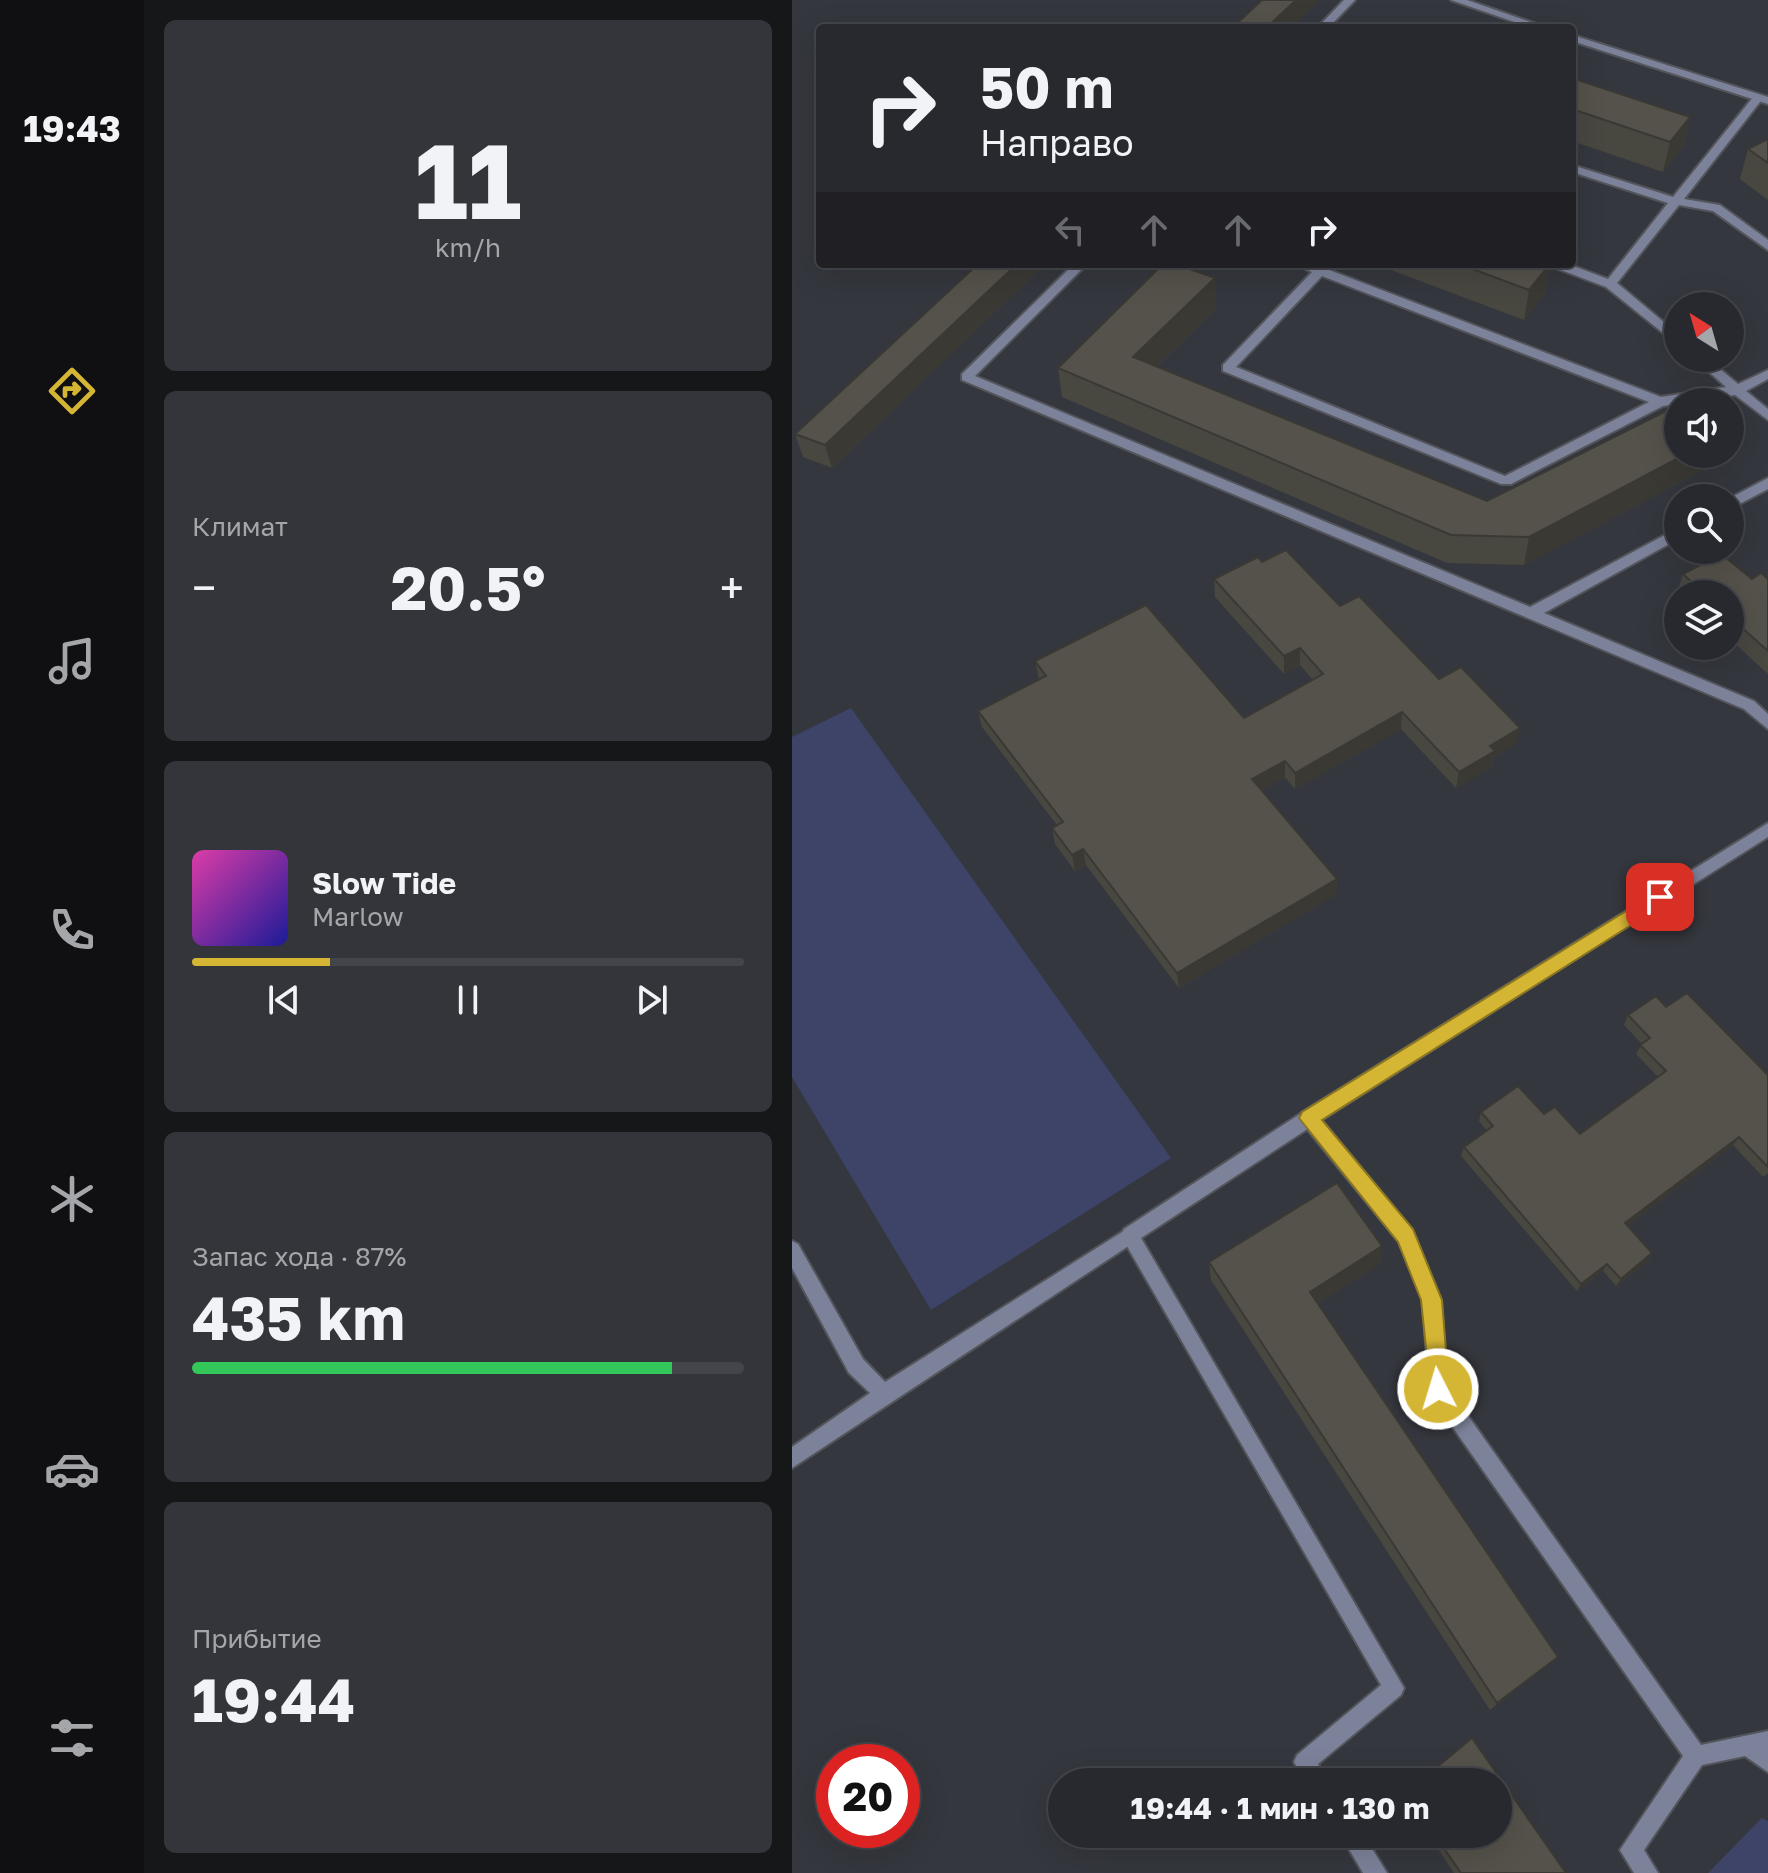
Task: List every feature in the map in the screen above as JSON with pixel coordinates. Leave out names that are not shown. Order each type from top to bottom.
[{"type":"street","points":[[1326,24],[1350,0]]},
{"type":"street","points":[[1456,0],[1531,24]]},
{"type":"street","points":[[1576,39],[1763,99],[1675,201],[1610,284]]},
{"type":"street","points":[[1576,169],[1675,201],[1716,208],[1768,246]]},
{"type":"street","points":[[1077,268],[966,377],[1749,705],[1768,723]]},
{"type":"street","points":[[1312,268],[1660,402]]},
{"type":"street","points":[[1568,268],[1610,284],[1664,329]]},
{"type":"street","points":[[1320,271],[1227,368],[1506,481],[1664,401]]},
{"type":"street","points":[[1716,372],[1735,388]]},
{"type":"street","points":[[1741,388],[1768,374]]},
{"type":"street","points":[[1744,396],[1768,416]]},
{"type":"street","points":[[1744,496],[1768,483]]},
{"type":"street","points":[[1530,614],[1664,541]]},
{"type":"street","points":[[792,1458],[884,1394],[1309,1118],[1768,829]]},
{"type":"street","points":[[1309,1118],[1406,1236],[1432,1300],[1438,1389],[1696,1756]]},
{"type":"street","points":[[1130,1235],[1394,1688],[1304,1762],[1308,1768]]},
{"type":"street","points":[[792,1250],[856,1366],[884,1394]]},
{"type":"street","points":[[1647,1873],[1631,1850],[1696,1756],[1758,1743],[1768,1762]]},
{"type":"street","points":[[1360,1848],[1376,1873]]},
{"type":"shaded area","points":[[851,708],[1171,1158],[931,1310],[792,1077],[792,737]]},
{"type":"shaded area","points":[[1762,1818],[1768,1821],[1768,1873],[1708,1873]]},
{"type":"building","points":[[1262,0],[1296,0],[1270,24],[1236,24]]},
{"type":"building","points":[[1576,79],[1690,117],[1670,142],[1576,110]]},
{"type":"building","points":[[1768,139],[1768,163],[1748,149]]},
{"type":"building","points":[[974,268],[1013,268],[825,445],[795,434]]},
{"type":"building","points":[[1159,268],[1186,268],[1215,278],[1133,357],[1487,501],[1664,412],[1664,466],[1529,537],[1451,535],[1058,368]]},
{"type":"building","points":[[1470,268],[1547,268],[1529,290]]},
{"type":"building","points":[[1286,550],[1340,606],[1359,596],[1439,679],[1461,667],[1520,728],[1490,746],[1495,751],[1459,772],[1402,712],[1295,773],[1285,761],[1252,779],[1337,879],[1177,973],[1083,849],[1072,855],[1052,828],[1063,822],[978,711],[1046,676],[1035,661],[1146,605],[1244,718],[1323,674],[1300,648],[1284,656],[1214,579],[1258,557],[1262,562]]},
{"type":"building","points":[[1702,564],[1733,564],[1752,579],[1761,573],[1768,579],[1768,651],[1744,630],[1744,580],[1690,580],[1683,574]]},
{"type":"building","points":[[1687,993],[1768,1075],[1768,1167],[1739,1137],[1625,1223],[1652,1253],[1621,1279],[1607,1264],[1581,1284],[1464,1147],[1493,1126],[1481,1112],[1518,1086],[1544,1114],[1555,1107],[1580,1134],[1666,1071],[1640,1045],[1650,1038],[1628,1015],[1656,996],[1666,1007]]},
{"type":"building","points":[[1337,1183],[1382,1246],[1310,1292],[1558,1657],[1497,1703],[1209,1262]]},
{"type":"building","points":[[1472,1738],[1493,1768],[1436,1768]]},
{"type":"building","points":[[1512,1795],[1566,1873],[1461,1873],[1444,1848],[1512,1848]]},
{"type":"route","points":[[1438,1389],[1432,1300],[1406,1236],[1309,1118],[1660,897]]}]
